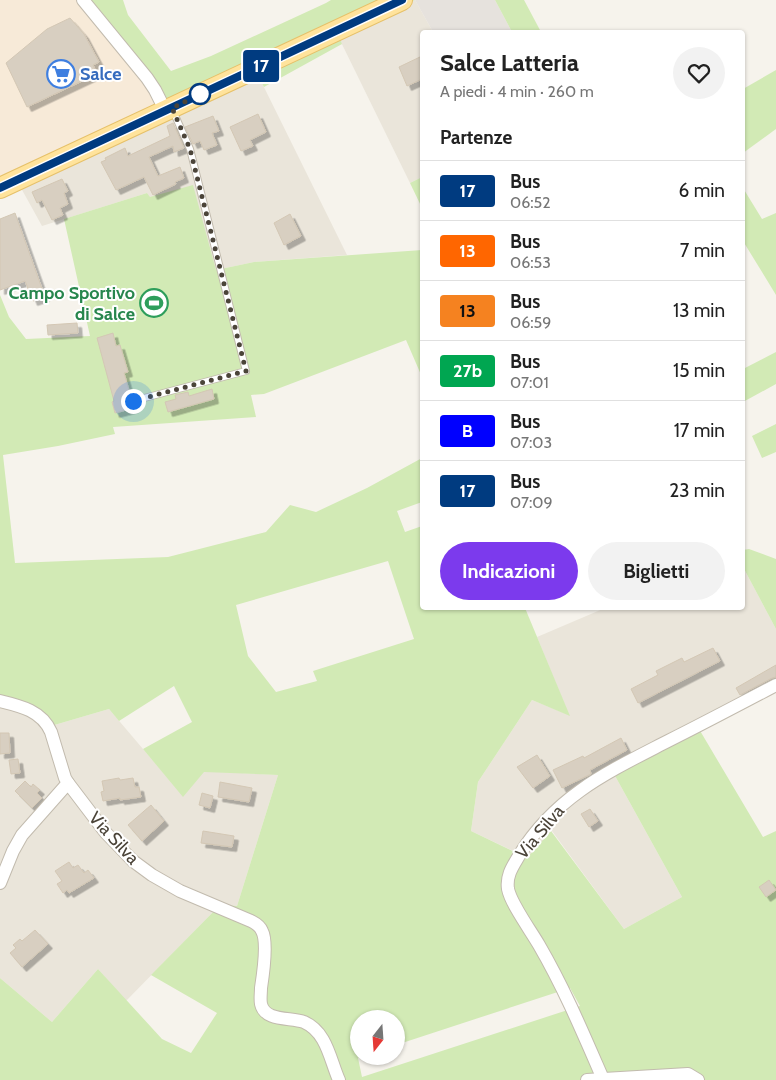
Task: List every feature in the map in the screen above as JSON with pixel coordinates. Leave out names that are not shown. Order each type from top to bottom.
[{"type":"main road","points":[[0,188],[402,0]]},
{"type":"street","points":[[83,0],[148,78],[169,109]]},
{"type":"street","name":"Via Silva","points":[[603,1079],[572,1008],[540,946],[510,895],[507,880],[510,872],[522,851],[547,818],[577,793],[609,772],[776,686]]},
{"type":"street","name":"Via Silva","points":[[0,701],[21,706],[43,718],[49,726],[68,783],[106,833],[132,861],[174,888],[251,921],[261,928],[265,946],[260,998],[263,1008],[269,1014],[304,1022],[314,1028],[324,1041],[339,1080]]},
{"type":"street","points":[[0,883],[13,851],[22,835],[68,783]]},
{"type":"street","points":[[587,1080],[688,1074],[698,1080]]},
{"type":"lane","points":[[133,401],[246,371],[190,149],[169,109]]},
{"type":"shaded area","points":[[0,0],[81,0],[163,109],[0,187]]},
{"type":"shaded area","points":[[415,0],[432,30],[420,30],[420,178],[410,183],[337,34]]},
{"type":"shaded area","points":[[415,0],[495,0],[511,30],[432,30]]},
{"type":"shaded area","points":[[256,71],[347,255],[254,262],[216,270],[147,193],[42,226],[16,179]]},
{"type":"shaded area","points":[[745,571],[776,629],[776,686],[614,774],[682,897],[624,929],[552,831],[528,858],[471,831],[478,782],[532,700],[569,715],[537,637],[600,610],[745,610]]},
{"type":"shaded area","points":[[0,705],[17,708],[51,726],[109,709],[183,796],[204,771],[278,775],[237,906],[220,905],[126,1001],[98,969],[52,1022],[0,978]]},
{"type":"green space","points":[[81,0],[123,0],[128,15],[171,71],[211,56],[331,0],[415,0],[338,34],[342,44],[264,87],[256,72],[163,109]]},
{"type":"green space","points":[[495,0],[524,0],[540,30],[511,30]]},
{"type":"green space","points":[[776,70],[776,129],[745,152],[745,88]]},
{"type":"green space","points":[[420,178],[420,204],[410,183]]},
{"type":"green space","points":[[193,185],[216,270],[254,262],[420,250],[420,372],[406,340],[264,394],[251,395],[256,417],[113,427],[115,434],[3,455],[15,563],[168,557],[266,532],[290,505],[316,512],[367,488],[420,459],[420,503],[397,511],[405,532],[420,527],[420,610],[526,610],[570,716],[532,700],[478,782],[471,831],[527,858],[551,831],[624,929],[682,897],[614,774],[699,729],[763,837],[776,831],[776,1080],[0,1080],[0,978],[52,1022],[98,969],[162,1039],[191,1053],[217,1013],[151,975],[220,905],[237,906],[278,775],[204,772],[183,797],[143,749],[192,722],[174,686],[119,721],[109,709],[51,726],[42,715],[0,705],[0,295],[9,317],[26,339],[90,336],[64,219],[147,193],[150,197]],"holes":[[[388,561],[414,639],[313,671],[317,681],[276,692],[248,656],[236,605]],[[570,988],[580,1006],[405,1063],[405,1065],[399,1065],[362,1077],[359,1065],[350,1065],[350,1010],[405,1010],[405,1042]]]},
{"type":"green space","points":[[745,191],[762,219],[776,213],[776,295],[745,244]]},
{"type":"green space","points":[[776,352],[776,384],[745,401],[745,368]]},
{"type":"green space","points":[[776,424],[776,452],[762,458],[752,436]]},
{"type":"green space","points":[[749,549],[776,559],[776,629],[745,571],[745,550]]},
{"type":"building","points":[[70,18],[84,34],[99,62],[93,65],[97,74],[27,107],[6,63],[47,29]]},
{"type":"building","points":[[420,57],[420,80],[407,86],[399,67]]},
{"type":"building","points":[[258,114],[266,132],[250,140],[253,146],[241,151],[230,127]]},
{"type":"building","points":[[213,116],[219,131],[212,133],[217,145],[204,150],[200,141],[193,144],[185,127]]},
{"type":"building","points":[[173,123],[184,148],[174,152],[173,146],[149,157],[158,176],[180,167],[184,178],[153,195],[144,177],[116,190],[101,162],[125,148],[128,156],[170,136],[167,126]]},
{"type":"building","points":[[62,179],[68,191],[64,193],[68,204],[60,208],[63,215],[52,220],[42,200],[37,203],[32,192]]},
{"type":"building","points":[[15,213],[45,297],[33,301],[25,281],[0,290],[0,219]]},
{"type":"building","points":[[290,214],[301,236],[284,245],[274,223]]},
{"type":"building","points":[[77,323],[78,333],[48,335],[47,325]]},
{"type":"building","points":[[113,333],[116,346],[120,345],[128,372],[124,373],[131,397],[128,399],[128,402],[134,408],[115,413],[112,402],[114,401],[97,338]]},
{"type":"building","points":[[212,389],[214,399],[168,412],[165,402],[176,399],[175,395],[188,392],[189,396]]},
{"type":"building","points":[[713,648],[720,661],[638,703],[631,689],[658,675],[656,671],[682,658],[684,662]]},
{"type":"building","points":[[776,665],[776,677],[740,695],[736,688]]},
{"type":"building","points":[[0,733],[9,733],[10,753],[0,754]]},
{"type":"building","points":[[621,738],[627,750],[590,770],[591,774],[562,788],[553,770],[583,756],[584,758]]},
{"type":"building","points":[[537,755],[550,776],[533,788],[517,767]]},
{"type":"building","points":[[18,759],[20,773],[11,774],[9,760]]},
{"type":"building","points":[[119,778],[120,780],[133,778],[135,787],[139,787],[141,797],[103,801],[101,792],[104,791],[102,781]]},
{"type":"building","points":[[25,781],[31,787],[33,784],[40,790],[37,793],[42,798],[32,808],[15,791]]},
{"type":"building","points":[[220,782],[252,788],[249,802],[218,797]]},
{"type":"building","points":[[202,793],[213,796],[210,808],[199,805]]},
{"type":"building","points":[[151,805],[164,821],[142,841],[128,825]]},
{"type":"building","points":[[590,809],[598,821],[589,827],[581,814]]},
{"type":"building","points":[[203,831],[234,836],[232,847],[201,843]]},
{"type":"building","points":[[69,862],[73,868],[78,865],[84,873],[88,870],[94,878],[69,893],[67,890],[63,893],[57,884],[62,881],[55,871]]},
{"type":"building","points":[[769,880],[776,890],[766,897],[759,887]]},
{"type":"building","points":[[35,930],[48,944],[22,967],[10,953],[16,948],[13,945],[20,939],[22,941]]},
{"type":"bus line","name":"17","points":[[0,188],[402,0]]},
{"type":"place","name":"Salce","points":[[61,74]]},
{"type":"place","name":"Campo Sportivo di Salce","points":[[154,303]]},
{"type":"route","points":[[133,401],[246,371],[190,149],[172,108],[207,91],[200,94]]}]
